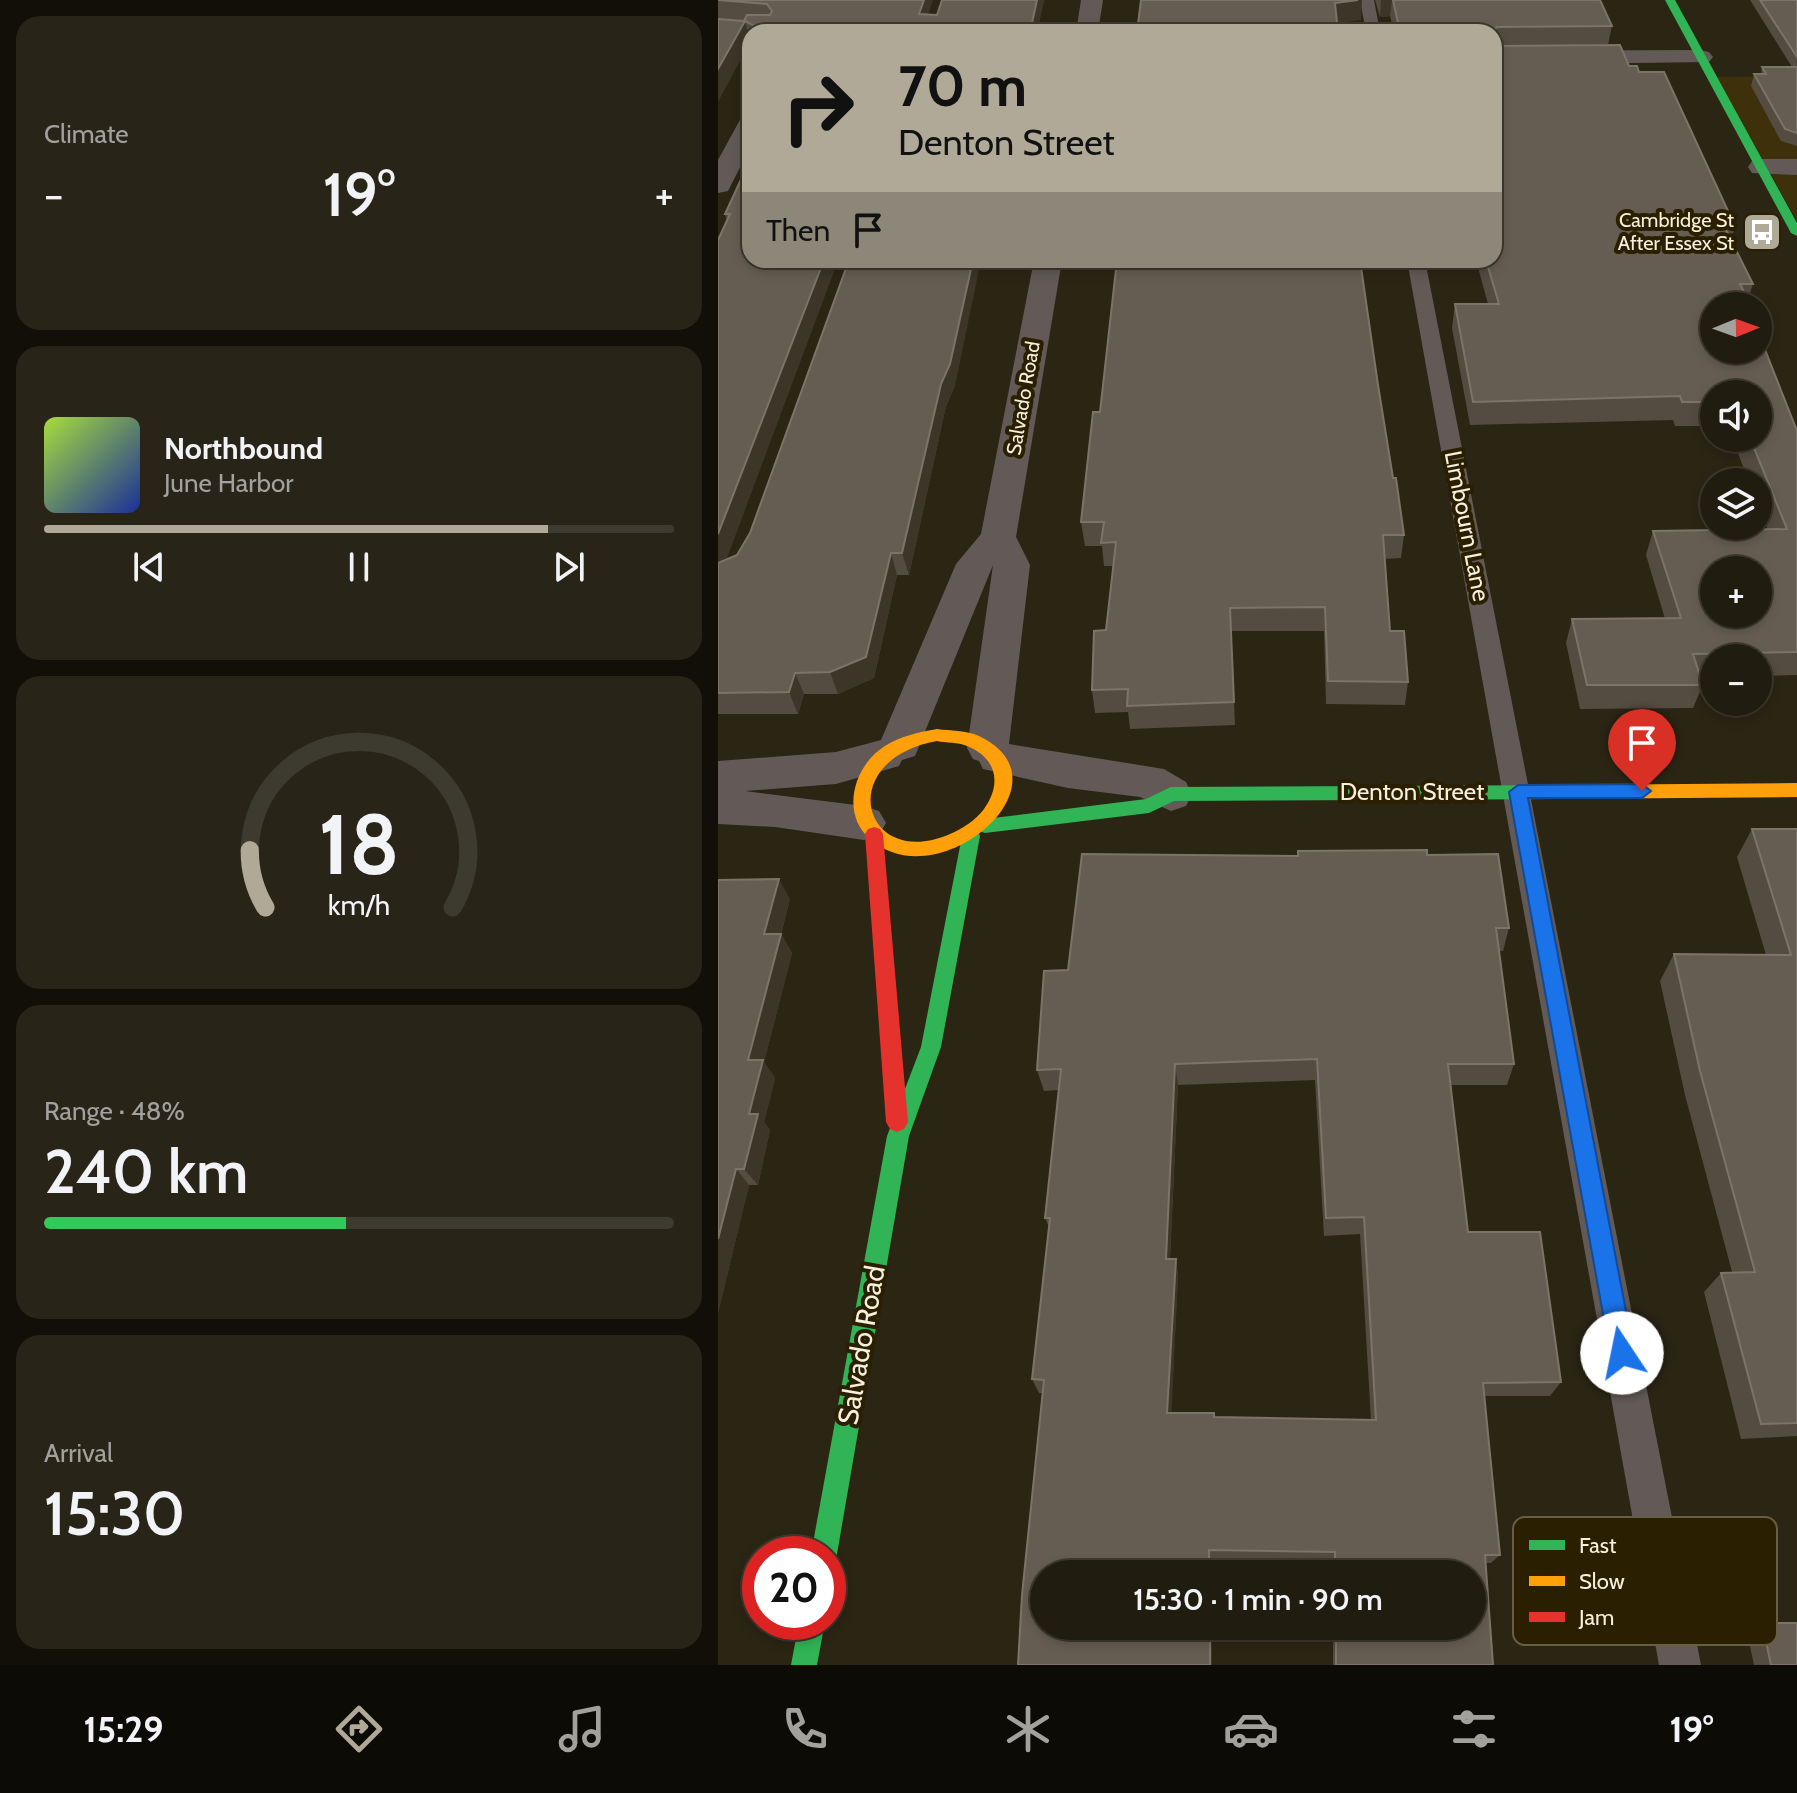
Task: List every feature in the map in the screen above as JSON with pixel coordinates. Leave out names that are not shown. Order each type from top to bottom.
[{"type":"main road","points":[[1670,0],[1797,233]]},
{"type":"main road","points":[[956,736],[973,740],[993,753],[1005,770],[1004,799],[978,831],[937,848],[902,848],[869,829],[858,795],[872,767],[892,750],[918,738],[956,736]]},
{"type":"main road","name":"Denton Street","points":[[978,831],[1149,806],[1171,794],[1797,790]]},
{"type":"main road","name":"Salvado Road","points":[[869,829],[898,1136]]},
{"type":"main road","name":"Salvado Road","points":[[827,1536],[898,1136],[931,1047],[978,831]]},
{"type":"main road","points":[[804,1665],[809,1640]]},
{"type":"street","points":[[1088,24],[1092,0]]},
{"type":"street","points":[[1502,58],[1701,57]]},
{"type":"street","points":[[718,185],[742,138]]},
{"type":"street","points":[[1761,167],[1797,167]]},
{"type":"street","name":"Salvado Road","points":[[892,750],[974,564],[998,537],[1047,268]]},
{"type":"street","name":"Salvado Road","points":[[993,753],[1012,565],[998,537]]},
{"type":"street","points":[[718,777],[836,768],[892,750]]},
{"type":"street","name":"Denton Street","points":[[993,753],[1068,772],[1149,781],[1171,794]]},
{"type":"street","points":[[718,807],[775,810],[869,829]]},
{"type":"lane","points":[[1367,0],[1372,24]]},
{"type":"lane","name":"Limbourn Lane","points":[[1418,268],[1653,1517]]},
{"type":"lane","name":"Limbourn Lane","points":[[1676,1645],[1680,1665]]},
{"type":"shaded area","points":[[1797,76],[1797,221],[1717,77]]},
{"type":"building","points":[[718,0],[924,0],[919,14],[937,15],[942,0],[1037,0],[1032,24],[751,24],[745,21],[718,69],[718,19],[744,21],[747,15],[770,15],[772,11],[767,4]]},
{"type":"building","points":[[1141,0],[1358,0],[1335,3],[1337,24],[1138,24]]},
{"type":"building","points":[[1393,0],[1600,0],[1612,26],[1502,27],[1502,24],[1398,24]]},
{"type":"building","points":[[1760,0],[1797,0],[1797,57]]},
{"type":"building","points":[[1620,45],[1629,66],[1637,66],[1639,72],[1664,72],[1735,226],[1724,226],[1753,284],[1740,284],[1744,292],[1700,292],[1700,364],[1771,364],[1797,431],[1797,652],[1772,652],[1772,644],[1700,644],[1700,654],[1693,654],[1700,685],[1587,685],[1572,619],[1681,618],[1653,531],[1700,530],[1700,540],[1772,540],[1772,529],[1787,529],[1772,492],[1772,468],[1762,468],[1756,452],[1772,452],[1772,380],[1700,380],[1700,402],[1682,402],[1680,396],[1473,402],[1455,304],[1499,304],[1488,268],[1502,268],[1502,46]]},
{"type":"building","points":[[1762,67],[1797,67],[1797,133],[1785,129],[1754,74],[1766,74]]},
{"type":"building","points":[[742,177],[742,268],[821,268],[718,534],[718,240],[730,214],[725,214]]},
{"type":"building","points":[[846,268],[971,268],[902,553],[891,553],[866,657],[830,672],[795,673],[789,692],[718,693],[718,563],[737,555],[750,533]]},
{"type":"building","points":[[1116,268],[1361,268],[1404,535],[1383,535],[1390,631],[1404,631],[1408,682],[1328,681],[1325,607],[1230,608],[1234,702],[1127,706],[1128,689],[1092,690],[1094,631],[1106,630],[1116,542],[1101,543],[1104,522],[1081,522],[1093,412],[1100,412]]},
{"type":"building","points":[[1752,829],[1797,829],[1797,1423],[1761,1424],[1721,1273],[1755,1272],[1700,1071],[1674,954],[1791,955]]},
{"type":"building","points":[[1427,850],[1427,855],[1498,854],[1509,928],[1496,928],[1514,1064],[1448,1064],[1468,1232],[1540,1232],[1561,1382],[1483,1383],[1500,1555],[1485,1555],[1485,1560],[1335,1560],[1335,1552],[1209,1550],[1209,1560],[1030,1560],[1030,1640],[1210,1640],[1210,1665],[1018,1665],[1044,1380],[1032,1379],[1050,1218],[1045,1218],[1061,1069],[1037,1070],[1044,971],[1068,970],[1082,854],[1298,856],[1298,851]],"holes":[[[1317,1059],[1326,1218],[1364,1217],[1376,1420],[1214,1417],[1214,1413],[1167,1413],[1176,1259],[1166,1259],[1175,1064]]]},
{"type":"building","points":[[779,879],[764,934],[781,934],[748,1060],[763,1060],[749,1114],[758,1114],[744,1169],[736,1169],[718,1239],[718,880]]},
{"type":"building","points":[[1486,1569],[1493,1665],[1336,1665],[1336,1640],[1486,1640]]},
{"type":"building","points":[[1777,1623],[1797,1623],[1797,1665],[1771,1665],[1767,1645],[1777,1645]]},
{"type":"traffic: fast","points":[[1670,0],[1797,233]]},
{"type":"traffic: fast","points":[[985,826],[1149,806],[1171,794],[1557,792]]},
{"type":"traffic: fast","points":[[827,1536],[898,1136],[931,1047],[971,836]]},
{"type":"traffic: fast","points":[[804,1665],[809,1640]]},
{"type":"traffic: slow","points":[[937,735],[973,741],[996,756],[1005,776],[1001,797],[987,818],[966,835],[940,846],[912,849],[885,841],[866,822],[862,811],[864,786],[869,774],[891,750],[937,735]]},
{"type":"traffic: slow","points":[[1557,792],[1797,790]]},
{"type":"traffic: jam","points":[[874,834],[897,1122]]},
{"type":"place","name":"Cambridge St After Essex St","points":[[1762,232]]},
{"type":"route","points":[[1622,1353],[1518,792],[1642,791]]}]
